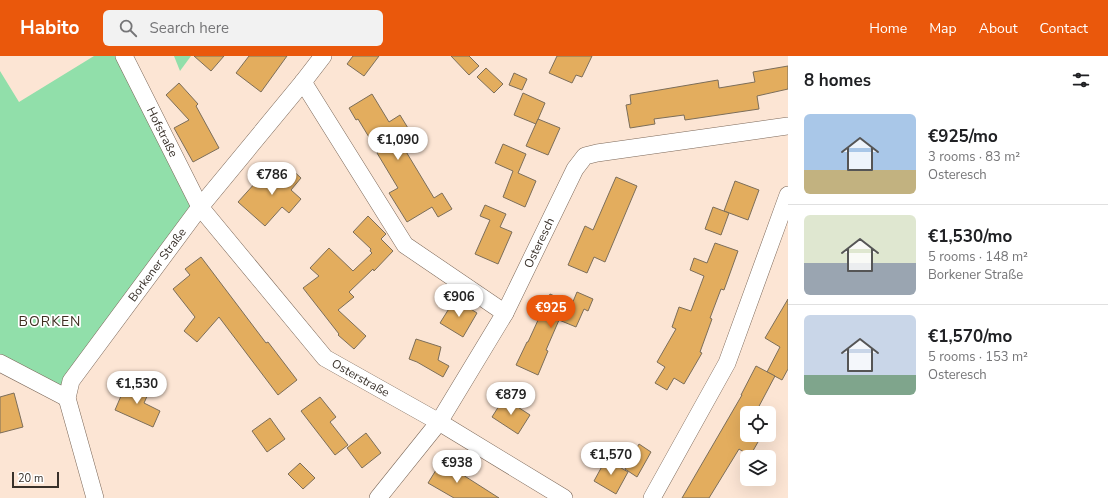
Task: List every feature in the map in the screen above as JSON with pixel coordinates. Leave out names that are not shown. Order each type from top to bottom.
[{"type":"street","name":"Hofstraße","points":[[124,56],[200,207]]},
{"type":"street","name":"Borkener Straße","points":[[67,398],[71,381],[200,207],[303,82],[322,56]]},
{"type":"street","points":[[303,82],[405,245],[505,313]]},
{"type":"street","name":"Osteresch","points":[[378,498],[439,422],[505,313],[575,169],[585,156],[597,153],[788,126]]},
{"type":"street","points":[[652,498],[727,363],[788,195]]},
{"type":"street","name":"Osterstraße","points":[[200,207],[325,358],[439,422],[564,498]]},
{"type":"street","points":[[0,363],[67,398],[95,498]]},
{"type":"green space","points":[[94,56],[124,56],[200,207],[67,398],[0,363],[0,71],[19,102]]},
{"type":"green space","points":[[174,56],[191,56],[180,71]]},
{"type":"building","points":[[194,56],[224,56],[211,71]]},
{"type":"building","points":[[249,56],[287,56],[261,92],[236,73]]},
{"type":"building","points":[[353,56],[379,56],[364,76],[347,64]]},
{"type":"building","points":[[451,56],[469,56],[479,66],[469,75]]},
{"type":"building","points":[[557,56],[592,56],[582,77],[576,75],[572,83],[549,73]]},
{"type":"building","points":[[788,66],[788,89],[757,96],[759,109],[685,120],[684,115],[654,119],[655,124],[630,128],[626,105],[631,104],[630,95],[718,80],[719,88],[755,82],[753,72]]},
{"type":"building","points":[[486,68],[503,84],[494,93],[477,77]]},
{"type":"building","points":[[514,73],[527,79],[522,90],[509,85]]},
{"type":"building","points":[[179,83],[198,104],[196,106],[219,148],[193,162],[174,128],[189,120],[166,95]]},
{"type":"building","points":[[523,93],[545,103],[536,124],[514,115]]},
{"type":"building","points":[[372,94],[389,122],[400,115],[411,133],[399,140],[434,198],[442,193],[452,209],[438,217],[432,207],[407,222],[389,193],[398,188],[358,119],[356,120],[349,108]]},
{"type":"building","points":[[538,119],[560,128],[548,155],[526,146]]},
{"type":"building","points":[[503,144],[526,154],[518,173],[536,181],[525,207],[503,197],[513,171],[495,163]]},
{"type":"building","points":[[288,166],[301,178],[291,190],[301,199],[289,213],[282,207],[265,226],[238,202],[265,172],[275,180]]},
{"type":"building","points":[[616,177],[637,186],[605,262],[594,257],[587,273],[568,265],[585,226],[593,230]]},
{"type":"building","points":[[735,181],[759,190],[748,220],[724,211]]},
{"type":"building","points":[[485,205],[506,214],[500,227],[512,232],[498,264],[475,254],[490,220],[480,216]]},
{"type":"building","points":[[713,207],[729,213],[721,235],[705,229]]},
{"type":"building","points":[[368,216],[386,234],[381,239],[393,251],[374,271],[373,269],[349,292],[354,297],[338,310],[366,336],[354,349],[338,335],[339,334],[303,288],[319,276],[310,268],[329,248],[353,271],[372,253],[370,251],[371,249],[353,232]]},
{"type":"building","points":[[715,243],[738,251],[724,290],[721,289],[710,318],[712,319],[700,352],[702,353],[684,384],[674,378],[667,390],[655,383],[665,367],[657,362],[676,329],[672,327],[679,307],[691,311],[704,276],[690,270],[694,258],[707,263]]},
{"type":"building","points":[[201,257],[266,343],[268,342],[297,380],[278,395],[219,317],[197,342],[184,331],[195,317],[173,289],[190,275],[185,269]]},
{"type":"building","points":[[577,292],[593,299],[588,311],[584,309],[576,327],[559,320],[546,350],[548,351],[538,375],[516,365],[550,294],[572,304]]},
{"type":"building","points":[[455,299],[477,313],[463,337],[440,323]]},
{"type":"building","points":[[788,299],[788,369],[782,380],[767,372],[780,347],[765,338]]},
{"type":"building","points":[[416,339],[441,347],[438,360],[449,366],[443,377],[409,359]]},
{"type":"building","points":[[756,366],[775,376],[759,406],[740,406],[740,442],[758,442],[753,450],[739,449],[709,498],[682,498],[742,395]]},
{"type":"building","points":[[127,382],[149,392],[144,403],[160,411],[153,427],[115,410]]},
{"type":"building","points":[[14,393],[23,427],[0,433],[0,397]]},
{"type":"building","points":[[320,397],[336,417],[330,422],[348,445],[335,455],[301,411]]},
{"type":"building","points":[[504,398],[530,415],[518,434],[492,417]]},
{"type":"building","points":[[270,418],[285,439],[267,452],[252,431]]},
{"type":"building","points":[[366,433],[381,453],[362,468],[347,448]]},
{"type":"building","points":[[639,444],[651,452],[637,477],[625,469]]},
{"type":"building","points":[[606,459],[628,472],[616,494],[594,481]]},
{"type":"building","points":[[441,462],[499,498],[454,498],[428,483]]},
{"type":"building","points":[[300,463],[315,478],[303,489],[288,474]]},
{"type":"district","name":"BORKEN","points":[[50,321]]}]
